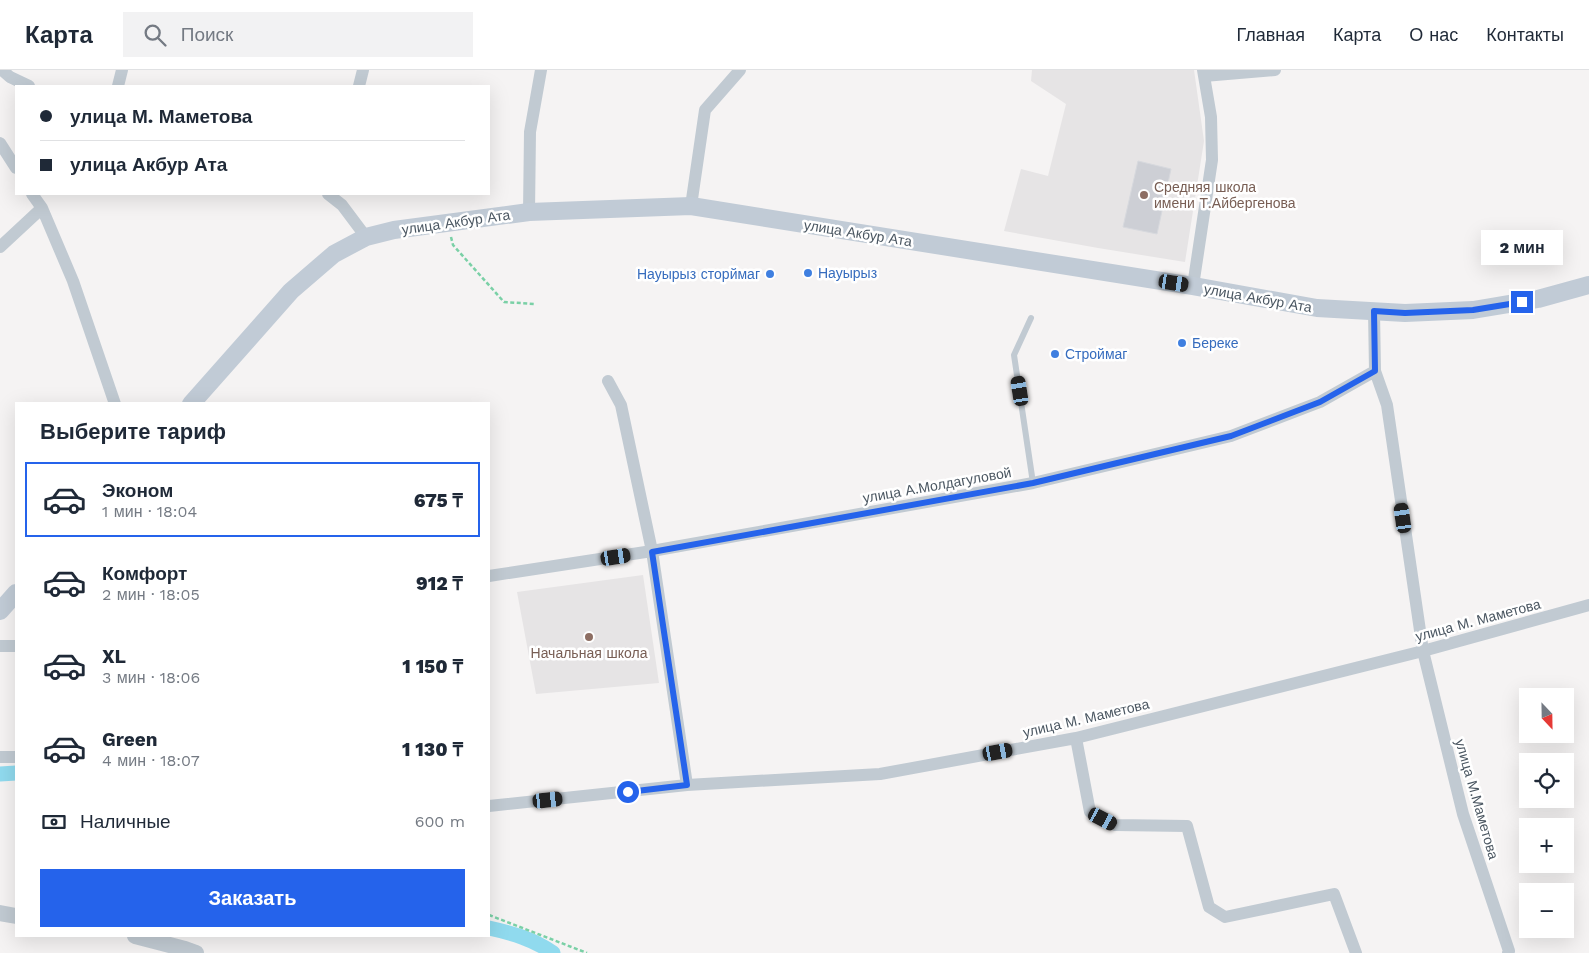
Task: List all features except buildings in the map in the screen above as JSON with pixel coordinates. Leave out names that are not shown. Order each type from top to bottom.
[{"type":"main road","name":"улица Акбур Ата","points":[[193,402],[291,291],[334,254],[366,237],[394,230],[529,212],[691,206],[1193,286],[1317,308],[1405,313],[1473,310],[1538,299],[1589,285]]},
{"type":"main road","points":[[0,611],[15,594]]},
{"type":"street","points":[[2,70],[10,77],[27,85]]},
{"type":"street","points":[[118,85],[122,70]]},
{"type":"street","points":[[359,85],[363,70]]},
{"type":"street","points":[[529,212],[530,132],[541,70]]},
{"type":"street","points":[[691,206],[705,110],[740,70]]},
{"type":"street","points":[[1193,286],[1212,160],[1211,117],[1203,73],[1275,70]]},
{"type":"street","points":[[0,143],[15,166]]},
{"type":"street","points":[[33,195],[42,208],[73,281],[115,402]]},
{"type":"street","points":[[330,195],[342,205],[366,237]]},
{"type":"street","points":[[0,247],[42,208]]},
{"type":"street","points":[[1374,311],[1375,371],[1387,405],[1423,651]]},
{"type":"street","name":"улица А.Молдагуловой","points":[[490,576],[652,552],[1033,483],[1231,436],[1320,402],[1375,371]]},
{"type":"street","points":[[608,381],[621,405],[652,552],[687,785]]},
{"type":"street","name":"улица М. Маметова","points":[[490,806],[687,785],[880,774],[1076,738],[1423,651],[1589,605]]},
{"type":"street","points":[[0,646],[15,646]]},
{"type":"street","name":"улица М.Маметова","points":[[1423,651],[1462,814],[1509,951],[1508,953]]},
{"type":"street","points":[[1076,738],[1090,812],[1115,825],[1187,826],[1209,907],[1225,917],[1334,894],[1356,953]]},
{"type":"street","points":[[0,757],[15,757]]},
{"type":"street","points":[[0,913],[15,916]]},
{"type":"street","points":[[139,937],[196,953]]},
{"type":"lane","points":[[1031,318],[1014,355],[1033,483]]},
{"type":"path","points":[[446,223],[453,245],[504,302],[535,304]]},
{"type":"path","points":[[490,915],[587,953]]},
{"type":"shaded area","points":[[1032,70],[1194,70],[1204,141],[1185,262],[1004,231],[1021,169],[1048,176],[1066,104],[1031,81]]},
{"type":"shaded area","name":"Начальная школа","points":[[643,575],[659,683],[536,694],[517,592]]},
{"type":"waterway","points":[[0,774],[15,773]]},
{"type":"waterway","points":[[490,928],[522,937],[553,953]]},
{"type":"place","name":"Средняя школа имени Т.Айбергенова","points":[[1144,195]]},
{"type":"place","name":"Науырыз","points":[[808,273]]},
{"type":"place","name":"Науырыз сторймаг","points":[[770,274]]},
{"type":"place","name":"Береке","points":[[1182,343]]},
{"type":"place","name":"Строймаг","points":[[1055,354]]},
{"type":"place","name":"Начальная школа","points":[[589,637]]},
{"type":"route","points":[[628,792],[687,785],[652,552],[1033,483],[1231,436],[1320,402],[1375,371],[1374,311],[1405,313],[1473,310],[1522,302]]}]
